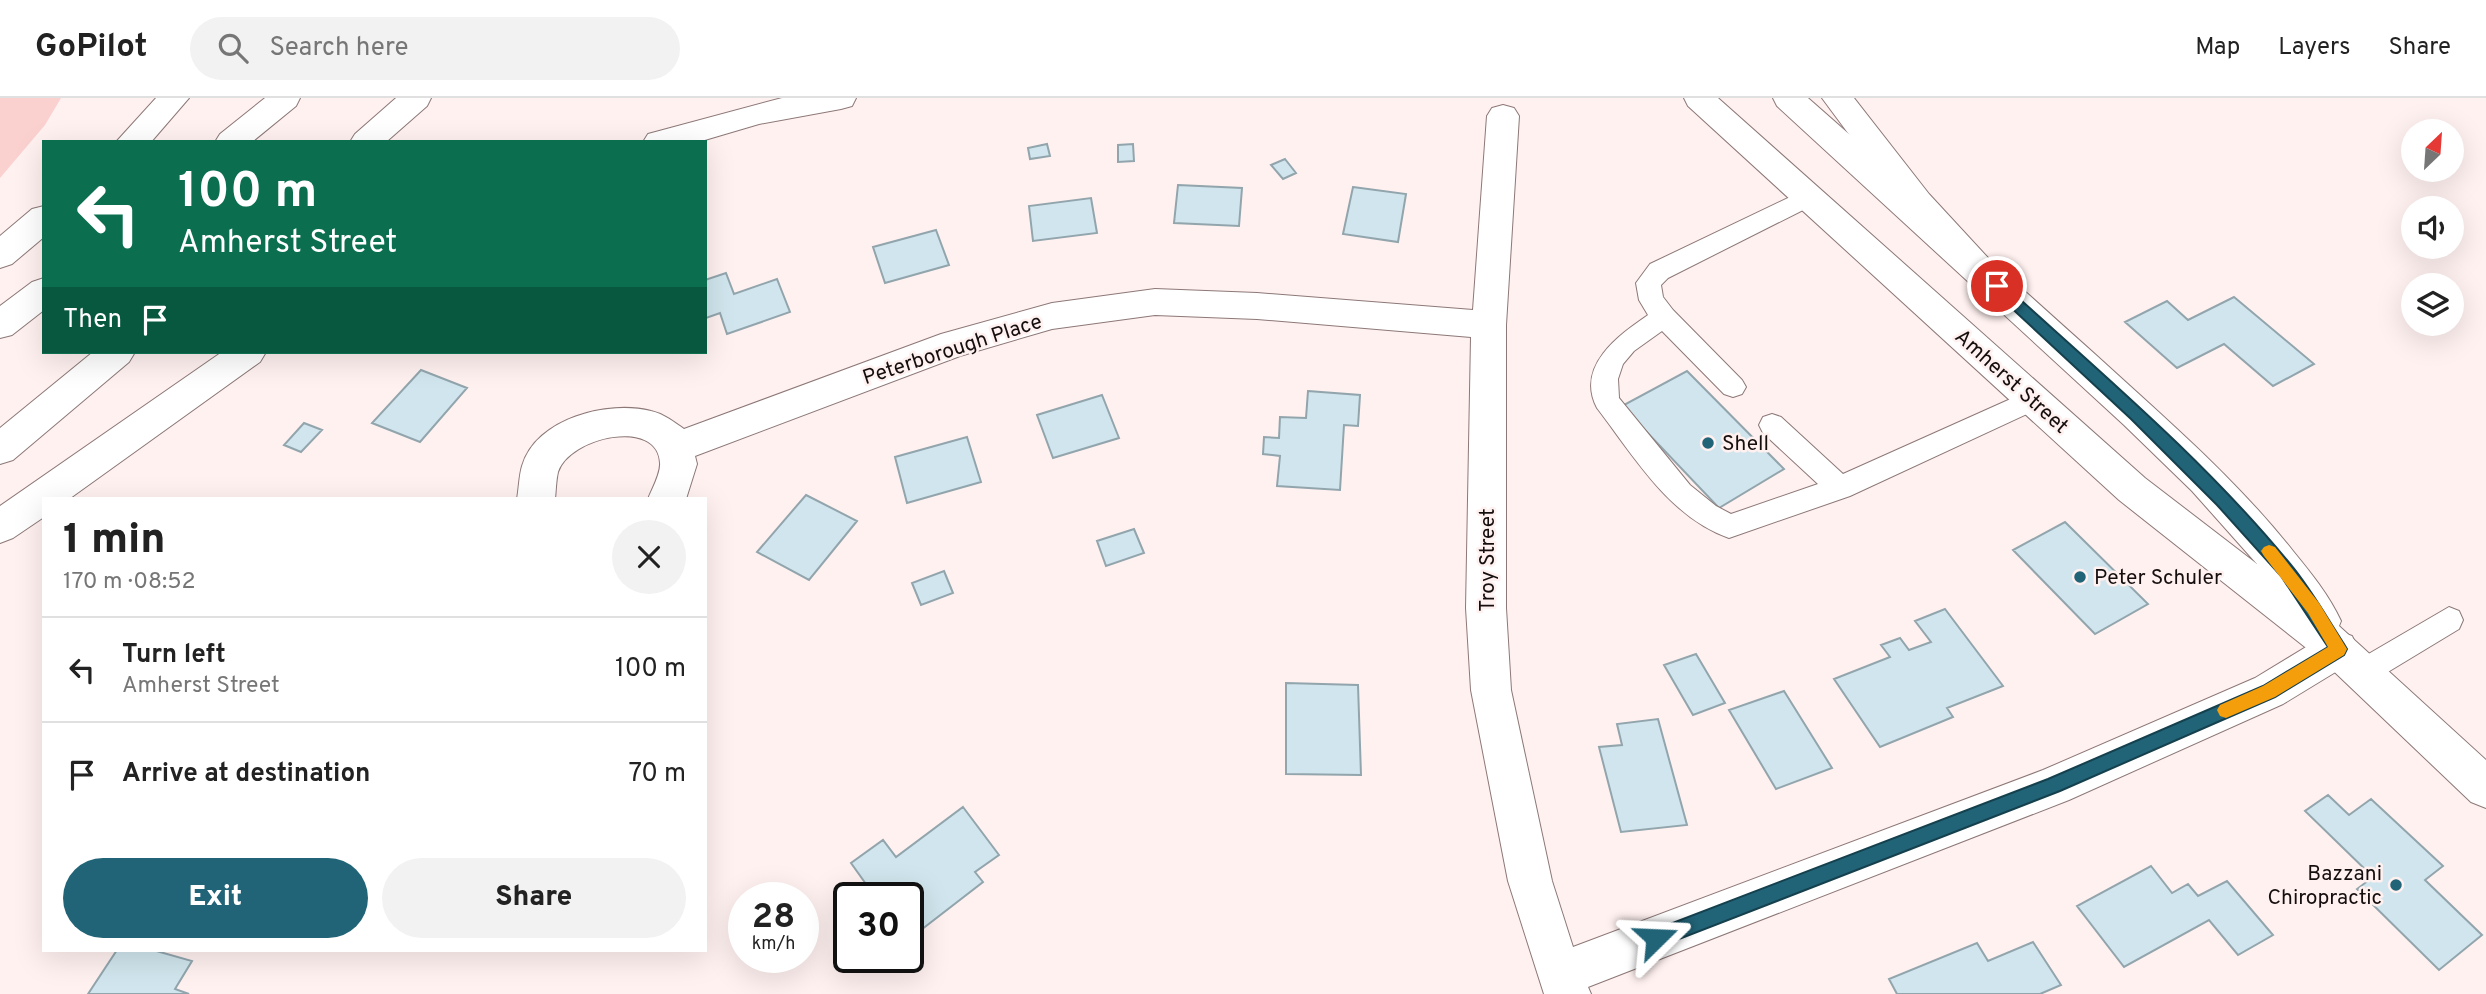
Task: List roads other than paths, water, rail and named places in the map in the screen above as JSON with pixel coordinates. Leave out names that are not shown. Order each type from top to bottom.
[{"type":"main road","points":[[134,140],[174,98]]},
{"type":"main road","points":[[233,140],[285,98]]},
{"type":"main road","points":[[368,140],[416,98]]},
{"type":"main road","points":[[666,140],[759,113],[841,98]]},
{"type":"main road","name":"Amherst Street","points":[[1699,98],[2176,526],[2351,661],[2486,788]]},
{"type":"main road","name":"Amherst Street","points":[[1788,98],[2136,415],[2223,500],[2286,571],[2351,661]]},
{"type":"main road","points":[[1837,98],[1917,202],[1978,269]]},
{"type":"main road","name":"Troy Street","points":[[1503,117],[1489,326],[1486,608],[1491,690],[1530,881],[1563,985]]},
{"type":"main road","points":[[0,255],[42,220]]},
{"type":"main road","points":[[0,325],[42,293]]},
{"type":"main road","name":"Peterborough Place","points":[[676,448],[953,345],[1052,316],[1155,302],[1257,306],[1489,326]]},
{"type":"main road","points":[[0,449],[115,354]]},
{"type":"main road","points":[[43,497],[245,354]]},
{"type":"main road","points":[[536,497],[534,485],[541,464],[556,446],[576,431],[600,422],[625,419],[647,423],[665,433],[676,448],[679,465],[676,483],[668,497]]},
{"type":"main road","points":[[0,527],[42,497]]},
{"type":"main road","points":[[1563,985],[2053,786],[2269,691],[2351,661]]},
{"type":"lane","points":[[1732,387],[1664,317],[1651,300],[1648,283],[1659,271],[1809,197]]},
{"type":"lane","points":[[1664,317],[1625,344],[1611,360],[1605,379],[1606,401],[1680,493],[1706,514],[1729,526],[1840,488],[2033,400]]},
{"type":"lane","points":[[1772,425],[1840,488]]},
{"type":"lane","points":[[2351,661],[2449,620]]},
{"type":"place","name":"Shell","points":[[1708,443]]},
{"type":"place","name":"Peter Schuler","points":[[2080,577]]},
{"type":"place","name":"Bazzani Chiropractic","points":[[2396,885]]}]
